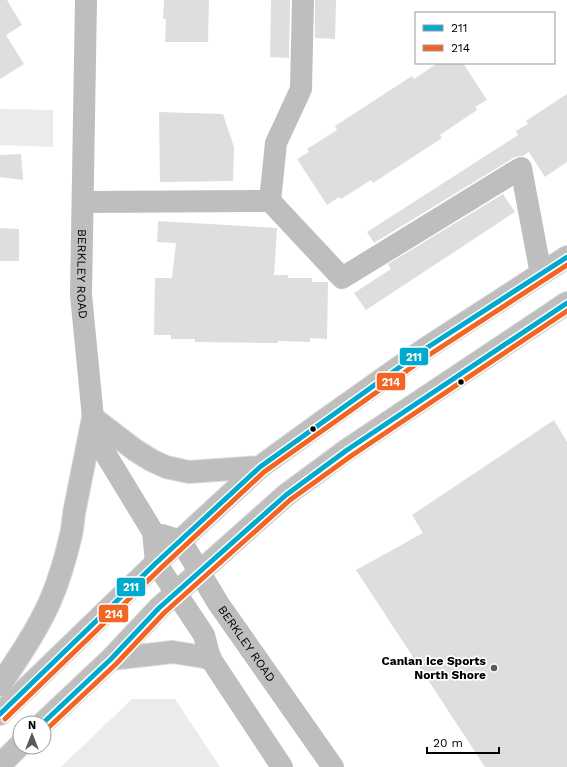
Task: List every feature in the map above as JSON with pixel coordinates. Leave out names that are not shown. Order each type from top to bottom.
[{"type":"main road","name":"BERKLEY ROAD","points":[[86,0],[81,295],[93,418],[103,450],[153,532],[156,563],[204,635],[210,658],[282,767]]},
{"type":"main road","points":[[270,201],[276,143],[301,89],[303,0]]},
{"type":"main road","points":[[83,202],[270,201],[342,278],[521,168],[542,274]]},
{"type":"main road","points":[[0,714],[156,563],[260,467],[424,349],[567,257]]},
{"type":"main road","points":[[51,715],[110,659],[151,616],[286,495],[341,454],[567,303]]},
{"type":"main road","points":[[0,685],[28,642],[52,598],[66,555],[93,418],[135,450],[166,467],[189,472],[260,467]]},
{"type":"main road","points":[[153,532],[181,541]]},
{"type":"main road","name":"BERKLEY ROAD","points":[[181,541],[218,603],[333,767]]},
{"type":"main road","points":[[110,659],[173,652],[210,658]]},
{"type":"main road","points":[[0,764],[12,753]]},
{"type":"shaded area","points":[[0,109],[53,110],[53,147],[0,145]]},
{"type":"shaded area","points":[[132,699],[175,699],[220,767],[61,767]]},
{"type":"building","points":[[0,0],[7,0],[22,25],[6,35],[24,64],[0,79]]},
{"type":"building","points":[[164,0],[209,0],[208,42],[165,42],[166,19],[163,19]]},
{"type":"building","points":[[271,0],[290,0],[289,58],[270,57]]},
{"type":"building","points":[[315,0],[336,0],[335,39],[315,38]]},
{"type":"building","points":[[436,64],[464,64],[487,100],[475,107],[477,110],[440,135],[442,138],[373,183],[371,180],[341,199],[339,197],[327,205],[297,159],[309,152],[307,149],[337,130],[335,126],[412,76],[414,79]]},
{"type":"building","points":[[567,94],[567,162],[545,177],[529,152],[523,156],[515,157],[374,243],[367,232],[518,135],[516,131],[528,124],[526,121]]},
{"type":"building","points":[[159,112],[223,114],[234,147],[233,181],[160,182]]},
{"type":"building","points":[[21,154],[23,180],[0,177],[0,155]]},
{"type":"building","points":[[503,194],[515,212],[366,310],[354,293],[391,269],[388,264]]},
{"type":"building","points":[[158,221],[277,228],[274,275],[288,275],[288,278],[312,278],[312,282],[328,282],[327,339],[310,338],[310,342],[278,341],[278,343],[195,342],[195,339],[171,339],[171,335],[154,335],[155,278],[172,278],[176,243],[157,242]]},
{"type":"building","points":[[0,228],[19,229],[19,261],[0,261]]},
{"type":"building","name":"Canlan Ice Sports North Shore","points":[[554,420],[567,442],[567,767],[485,767],[356,570],[423,533],[412,515]]},
{"type":"transit line","name":"211","points":[[0,714],[156,563],[260,467],[425,349],[567,257]]},
{"type":"transit line","name":"214","points":[[5,719],[161,568],[264,472],[429,355],[567,265]]},
{"type":"transit line","name":"211","points":[[52,715],[111,659],[159,608],[286,495],[347,450],[567,303]]},
{"type":"transit line","name":"214","points":[[52,724],[116,664],[164,613],[290,500],[351,456],[567,311]]},
{"type":"place","name":"Canlan Ice Sports North Shore","points":[[494,668]]}]
